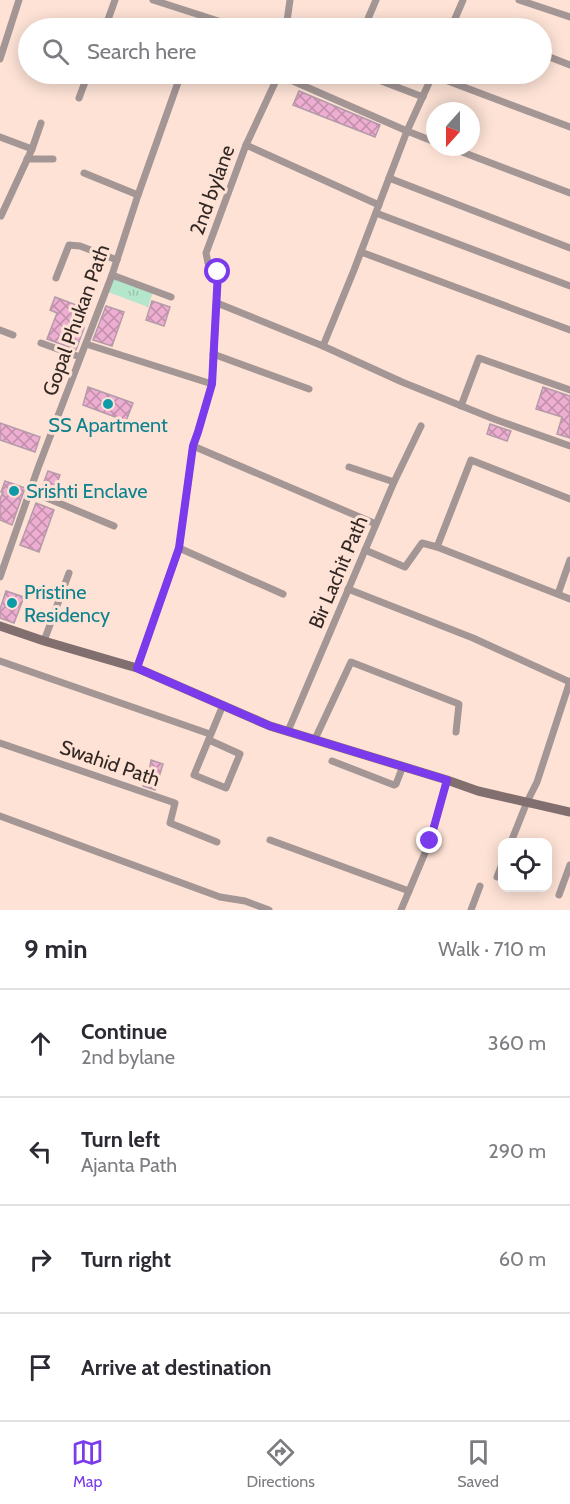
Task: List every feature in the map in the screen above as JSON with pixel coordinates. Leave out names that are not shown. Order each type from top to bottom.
[{"type":"street","points":[[0,59],[19,0]]},
{"type":"street","points":[[109,18],[116,0]]},
{"type":"street","points":[[153,0],[208,18]]},
{"type":"street","points":[[287,18],[290,0]]},
{"type":"street","points":[[368,18],[376,0]]},
{"type":"street","points":[[456,18],[463,0]]},
{"type":"street","points":[[519,0],[570,17]]},
{"type":"street","points":[[552,58],[570,65]]},
{"type":"street","points":[[79,98],[84,84]]},
{"type":"street","name":"Gopal Phukan Path","points":[[0,577],[112,275],[178,84]]},
{"type":"street","name":"2nd bylane","points":[[137,668],[179,548],[193,446],[212,384],[218,272],[208,263],[207,253],[246,145],[274,84]]},
{"type":"street","points":[[301,84],[426,138]]},
{"type":"street","points":[[389,84],[423,97]]},
{"type":"street","points":[[323,346],[407,131],[428,84]]},
{"type":"street","points":[[458,84],[570,127]]},
{"type":"street","points":[[0,217],[32,149],[41,123]]},
{"type":"street","points":[[0,137],[32,149]]},
{"type":"street","points":[[246,145],[379,205]]},
{"type":"street","points":[[473,156],[570,193]]},
{"type":"street","points":[[27,159],[53,159]]},
{"type":"street","points":[[84,173],[138,195]]},
{"type":"street","points":[[389,178],[570,248]]},
{"type":"street","points":[[376,213],[570,286]]},
{"type":"street","points":[[56,278],[69,245],[80,246],[117,260]]},
{"type":"street","points":[[361,252],[570,330]]},
{"type":"street","points":[[112,275],[171,297]]},
{"type":"street","points":[[217,303],[494,420],[570,446]]},
{"type":"street","points":[[0,330],[13,334]]},
{"type":"street","points":[[40,343],[80,357]]},
{"type":"street","points":[[86,344],[212,384]]},
{"type":"street","points":[[213,354],[309,389]]},
{"type":"street","points":[[461,406],[479,358],[570,390]]},
{"type":"street","name":"Bir Lachit Path","points":[[288,731],[394,482],[421,426]]},
{"type":"street","points":[[193,446],[376,524]]},
{"type":"street","points":[[437,547],[471,460],[570,499]]},
{"type":"street","points":[[349,467],[394,482]]},
{"type":"street","points":[[30,491],[114,526]]},
{"type":"street","points":[[365,550],[405,567],[422,543],[570,599]]},
{"type":"street","points":[[179,548],[283,594]]},
{"type":"street","points":[[558,594],[570,560]]},
{"type":"street","points":[[44,641],[69,573]]},
{"type":"street","points":[[348,589],[473,638],[570,681],[537,782],[513,838]]},
{"type":"street","points":[[0,626],[137,668],[270,726],[478,791],[570,812]]},
{"type":"street","points":[[0,661],[208,737],[240,754],[226,788],[194,775],[208,737],[223,705]]},
{"type":"street","points":[[315,740],[351,662],[459,704],[456,732]]},
{"type":"street","name":"Swahid Path","points":[[0,743],[175,803],[170,823],[217,842]]},
{"type":"street","points":[[332,761],[394,784],[403,766]]},
{"type":"street","points":[[401,910],[430,841],[447,780]]},
{"type":"street","points":[[0,816],[220,897],[245,901],[269,910]]},
{"type":"street","points":[[270,840],[409,891]]},
{"type":"street","points":[[559,895],[570,866]]},
{"type":"street","points":[[471,910],[480,886]]},
{"type":"green space","points":[[113,278],[153,292],[148,307],[108,292]]},
{"type":"building","points":[[299,91],[380,125],[375,137],[293,105]]},
{"type":"building","points":[[55,297],[76,305],[70,322],[84,328],[76,350],[47,339],[57,313],[50,310]]},
{"type":"building","points":[[152,301],[170,307],[164,326],[146,320]]},
{"type":"building","points":[[106,306],[124,312],[112,346],[93,340]]},
{"type":"building","name":"SS Apartment","points":[[88,387],[133,403],[126,421],[83,405]]},
{"type":"building","points":[[543,387],[570,396],[570,438],[557,434],[562,417],[536,409]]},
{"type":"building","points":[[0,423],[40,437],[35,452],[0,440]]},
{"type":"building","points":[[490,424],[511,431],[507,441],[487,434]]},
{"type":"building","points":[[48,471],[60,475],[54,491],[42,487]]},
{"type":"building","points":[[5,481],[25,488],[12,525],[0,520],[0,499]]},
{"type":"building","points":[[36,503],[54,510],[39,552],[20,545]]},
{"type":"building","name":"Pristine Residency","points":[[6,591],[24,597],[14,623],[0,618],[0,609]]},
{"type":"building","points":[[151,760],[163,764],[155,790],[143,786],[147,772],[149,773]]},
{"type":"place","name":"SS Apartment","points":[[108,404]]},
{"type":"place","name":"Srishti Enclave","points":[[14,491]]},
{"type":"place","name":"Pristine Residency","points":[[12,603]]},
{"type":"route","points":[[218,272],[212,384],[193,446],[179,548],[137,668],[270,726],[447,780],[430,841]]}]
